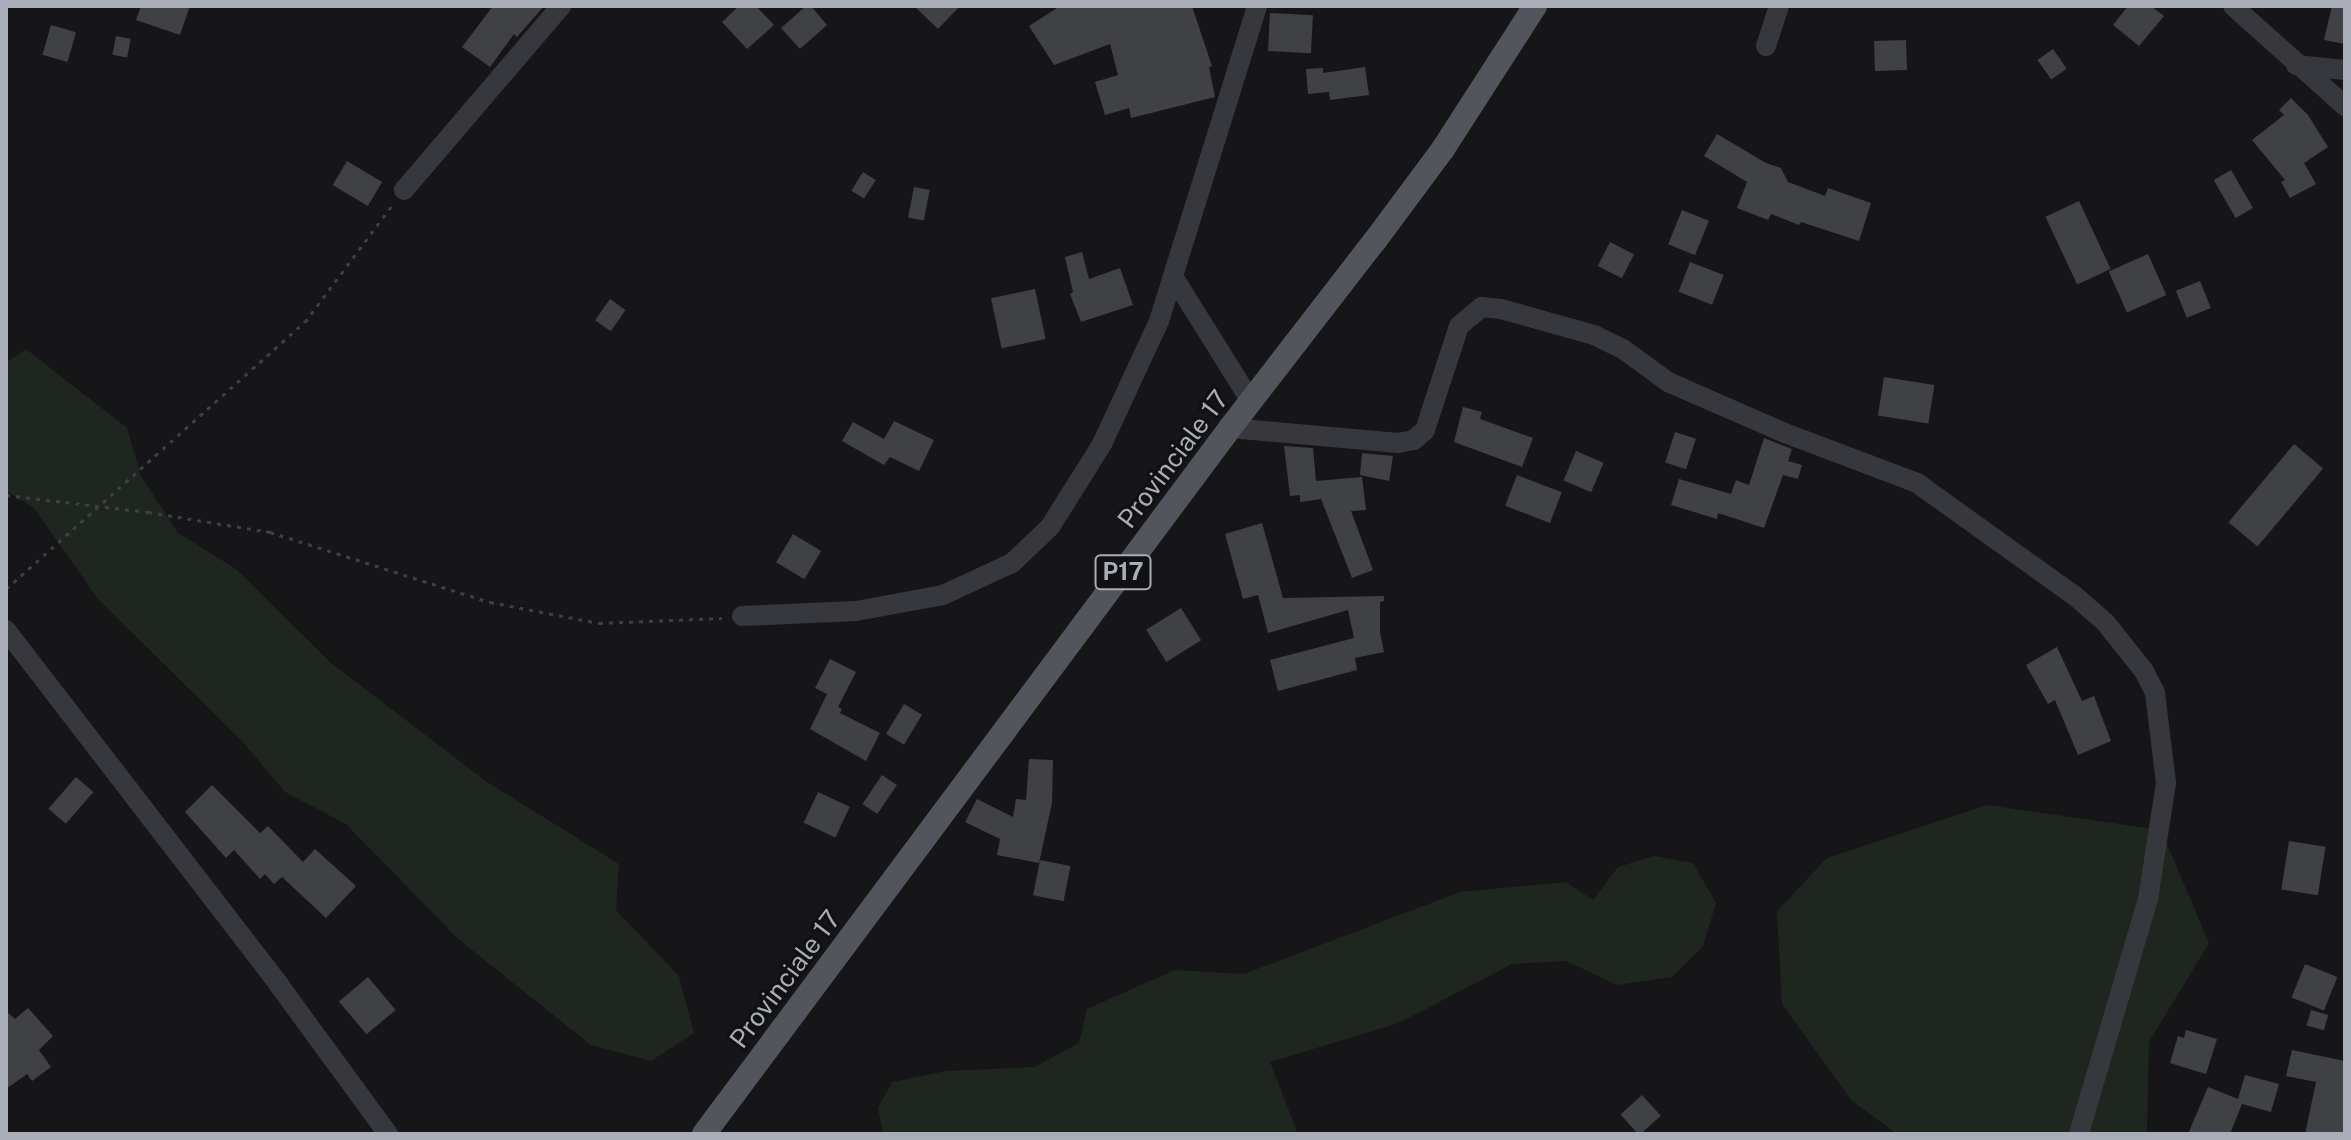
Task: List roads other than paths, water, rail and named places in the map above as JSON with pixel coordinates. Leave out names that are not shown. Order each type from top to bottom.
[{"type":"main road","name":"Provinciale 17","points":[[704,1134],[1230,428],[1443,149],[1535,6]]},
{"type":"street","points":[[404,190],[561,6]]},
{"type":"street","points":[[742,616],[856,611],[943,595],[1012,563],[1050,527],[1102,444],[1141,366],[1174,278],[1257,6]]},
{"type":"street","points":[[1766,46],[1779,6]]},
{"type":"street","points":[[2233,6],[2345,106]]},
{"type":"street","points":[[2296,65],[2345,70]]},
{"type":"street","points":[[1174,278],[1251,401]]},
{"type":"street","points":[[1230,428],[1398,443],[1414,440],[1425,430],[1459,326],[1482,307],[1501,309],[1594,335],[1623,349],[1668,382],[1917,483],[2085,605],[2128,646],[2155,693],[2166,783],[2148,899],[2079,1134]]},
{"type":"street","points":[[6,630],[279,985],[388,1134]]}]
